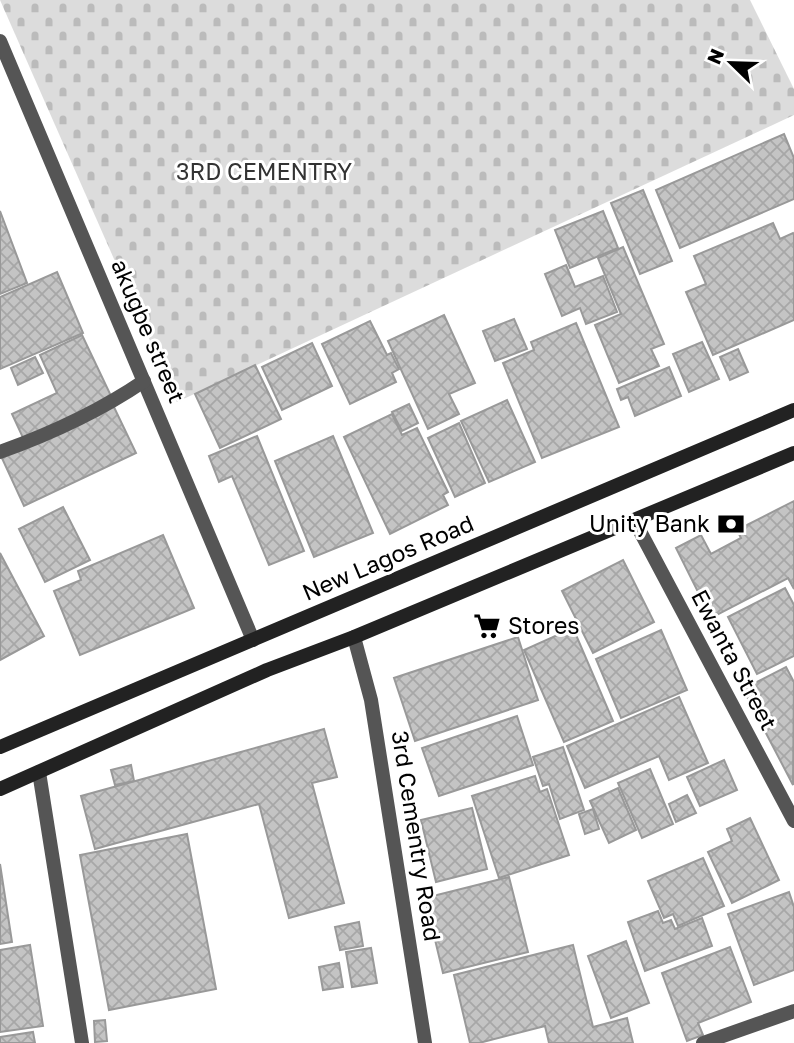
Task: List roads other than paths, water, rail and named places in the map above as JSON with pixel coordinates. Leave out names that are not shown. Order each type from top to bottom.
[{"type":"main road","name":"New Lagos Road","points":[[0,747],[794,410]]},
{"type":"main road","points":[[0,789],[267,670],[354,637],[794,453]]},
{"type":"street","name":"akugbe street","points":[[0,41],[253,640]]},
{"type":"street","points":[[0,452],[118,399],[144,381]]},
{"type":"street","name":"Ewanta Street","points":[[634,520],[794,821]]},
{"type":"street","name":"3rd Cementry Road","points":[[354,637],[371,700],[425,1043]]},
{"type":"street","points":[[40,772],[82,1043]]},
{"type":"street","points":[[703,1043],[794,1011]]},
{"type":"place","name":"Unity Bank","points":[[731,524]]},
{"type":"place","name":"Stores","points":[[487,626]]},
{"type":"park label","name":"3RD CEMENTRY","points":[[264,172]]}]
